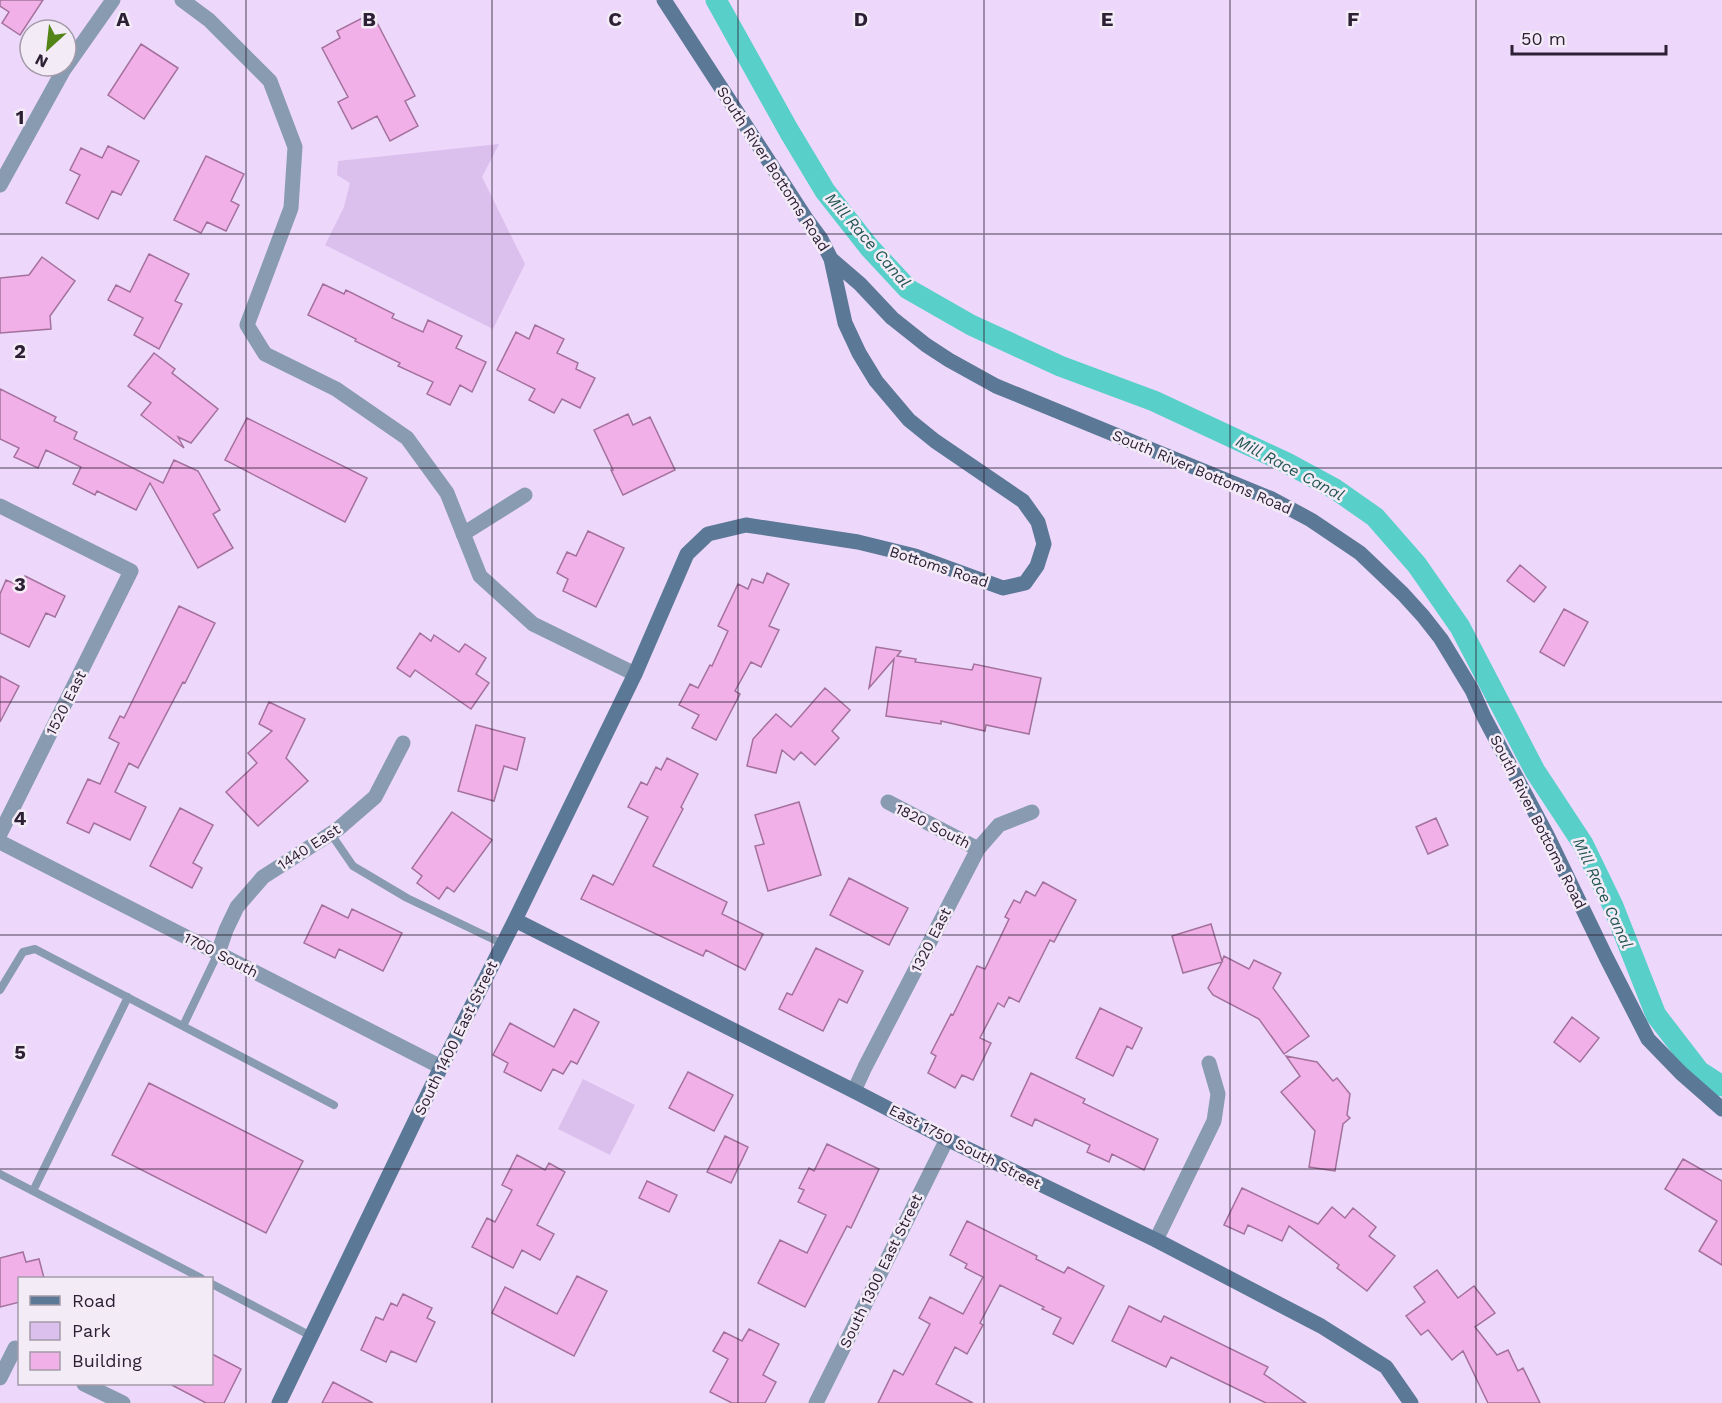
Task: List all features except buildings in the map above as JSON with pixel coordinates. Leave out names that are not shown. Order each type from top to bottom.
[{"type":"street","points":[[0,185],[63,71],[112,0]]},
{"type":"street","points":[[182,0],[209,20],[270,81],[295,147],[291,208],[247,325],[265,354],[336,389],[406,438],[447,493],[480,576],[533,624],[635,674]]},
{"type":"street","name":"South River Bottoms Road","points":[[664,0],[821,239],[831,259],[860,284],[892,318],[926,345],[996,386],[1272,499],[1311,520],[1360,553],[1403,594],[1441,639],[1472,690],[1484,717],[1547,834],[1648,1039],[1681,1073],[1722,1109]]},
{"type":"street","name":"Bottoms Road","points":[[635,674],[687,554],[708,534],[746,525],[858,542],[915,556],[1003,588],[1025,583],[1037,566],[1044,544],[1038,522],[1023,501],[935,441],[897,408],[876,381],[845,323],[831,259]]},
{"type":"street","points":[[463,534],[525,495]]},
{"type":"street","name":"1520 East","points":[[0,506],[131,571],[0,834]]},
{"type":"street","name":"South 1400 East Street","points":[[279,1403],[441,1067],[635,674]]},
{"type":"street","name":"1440 East","points":[[218,953],[237,907],[263,877],[331,834],[375,797],[403,743]]},
{"type":"street","name":"1820 South","points":[[888,802],[978,849]]},
{"type":"street","name":"1320 East","points":[[855,1091],[865,1067],[978,849],[999,825],[1032,812]]},
{"type":"street","name":"1700 South","points":[[0,842],[441,1067]]},
{"type":"street","name":"East 1750 South Street","points":[[515,920],[947,1139],[1156,1240],[1321,1326],[1386,1367],[1407,1397]]},
{"type":"street","points":[[1156,1240],[1214,1121],[1218,1094],[1209,1063]]},
{"type":"street","name":"South 1300 East Street","points":[[816,1403],[947,1139]]},
{"type":"street","points":[[0,1378],[17,1349]]},
{"type":"street","points":[[88,1385],[123,1403]]},
{"type":"lane","points":[[331,834],[353,867],[406,898],[503,945]]},
{"type":"lane","points":[[0,990],[23,952],[35,949],[334,1105]]},
{"type":"lane","points":[[183,1026],[218,953]]},
{"type":"lane","points":[[33,1191],[128,997]]},
{"type":"lane","points":[[0,1174],[199,1277]]},
{"type":"lane","points":[[213,1285],[311,1336]]},
{"type":"green space","points":[[499,144],[482,177],[525,264],[493,329],[325,245],[344,207],[350,183],[337,175],[338,161]]},
{"type":"green space","points":[[583,1079],[635,1105],[610,1155],[558,1129]]},
{"type":"waterway","name":"Mill Race Canal","points":[[716,0],[825,191],[869,247],[908,289],[971,325],[1060,366],[1154,401],[1287,463],[1335,489],[1375,517],[1417,565],[1460,627],[1535,771],[1583,844],[1613,906],[1656,1015],[1699,1071],[1722,1086]]}]
